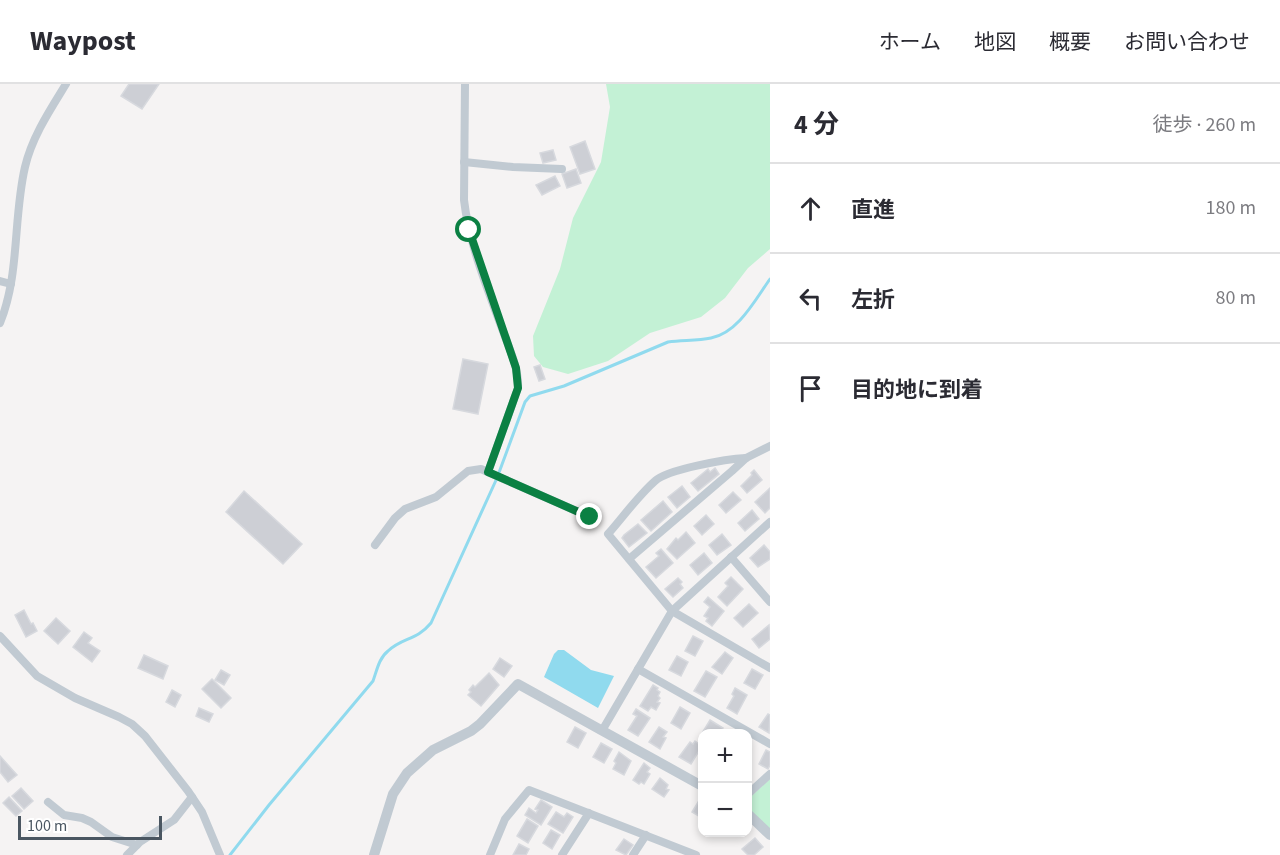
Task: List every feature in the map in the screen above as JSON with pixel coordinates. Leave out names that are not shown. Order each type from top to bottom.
[{"type":"street","points":[[0,323],[11,284],[26,165],[47,116],[66,84]]},
{"type":"street","points":[[465,84],[464,201],[469,230],[516,368],[518,381],[518,388],[488,472]]},
{"type":"street","points":[[464,162],[562,169]]},
{"type":"street","points":[[0,281],[11,284]]},
{"type":"street","points":[[629,559],[746,458],[770,446]]},
{"type":"street","points":[[746,458],[727,459],[656,479],[608,534],[672,611],[770,668]]},
{"type":"street","points":[[375,545],[395,518],[405,509],[436,497],[468,471],[481,469],[590,517]]},
{"type":"street","points":[[603,729],[672,611],[770,522]]},
{"type":"street","points":[[732,557],[769,598]]},
{"type":"street","points":[[0,636],[37,676],[75,698],[132,724],[145,736],[202,812],[220,855]]},
{"type":"street","points":[[638,669],[770,744]]},
{"type":"street","points":[[374,855],[393,794],[407,773],[433,750],[480,724],[518,684],[603,729],[698,784]]},
{"type":"street","points":[[752,790],[770,774]]},
{"type":"street","points":[[490,855],[505,819],[529,790],[696,855]]},
{"type":"street","points":[[127,855],[137,845],[174,820],[192,797]]},
{"type":"street","points":[[48,802],[64,815],[82,818],[112,837],[137,845]]},
{"type":"street","points":[[562,855],[589,813]]},
{"type":"street","points":[[752,819],[770,835]]},
{"type":"street","points":[[633,855],[646,836]]},
{"type":"green space","points":[[606,84],[770,84],[770,249],[748,268],[725,298],[701,317],[650,333],[608,361],[568,374],[543,367],[534,356],[533,336],[560,269],[573,218],[601,162],[610,107]]},
{"type":"green space","points":[[770,779],[770,830],[752,814],[752,795]]},
{"type":"water","points":[[558,650],[564,650],[591,670],[614,676],[598,708],[544,677]]},
{"type":"building","points":[[129,84],[159,84],[142,109],[121,96]]},
{"type":"building","points":[[585,141],[595,169],[580,174],[570,147]]},
{"type":"building","points":[[553,150],[556,160],[543,163],[540,153]]},
{"type":"building","points":[[576,169],[581,183],[567,188],[562,174]]},
{"type":"building","points":[[555,176],[560,186],[542,195],[536,185]]},
{"type":"building","points":[[463,359],[488,364],[478,414],[453,409]]},
{"type":"building","points":[[540,365],[545,379],[539,381],[534,367]]},
{"type":"building","points":[[715,468],[719,474],[698,491],[691,483],[708,469],[710,472]]},
{"type":"building","points":[[754,470],[762,480],[747,493],[741,486]]},
{"type":"building","points":[[682,486],[690,497],[677,508],[668,497]]},
{"type":"building","points":[[770,488],[770,508],[765,513],[755,502]]},
{"type":"building","points":[[244,491],[302,544],[283,564],[226,512]]},
{"type":"building","points":[[733,492],[741,500],[726,513],[719,505]]},
{"type":"building","points":[[663,501],[672,512],[651,531],[641,520]]},
{"type":"building","points":[[752,510],[759,519],[745,531],[738,523]]},
{"type":"building","points":[[706,515],[714,524],[702,535],[694,526]]},
{"type":"building","points":[[638,524],[647,533],[629,547],[622,538]]},
{"type":"building","points":[[686,532],[695,543],[677,559],[667,549],[676,538],[678,540]]},
{"type":"building","points":[[722,534],[731,545],[717,555],[709,545]]},
{"type":"building","points":[[764,545],[770,552],[770,559],[758,567],[750,558]]},
{"type":"building","points":[[661,549],[673,563],[656,578],[646,567],[659,556],[656,553]]},
{"type":"building","points":[[704,553],[712,563],[698,575],[690,565]]},
{"type":"building","points":[[731,577],[743,589],[727,606],[718,597],[728,586],[725,583]]},
{"type":"building","points":[[678,578],[683,588],[673,597],[665,589]]},
{"type":"building","points":[[708,597],[724,611],[712,626],[706,621],[708,618],[704,616],[710,607],[704,602]]},
{"type":"building","points":[[749,604],[758,613],[743,627],[734,618]]},
{"type":"building","points":[[24,610],[37,631],[26,637],[15,615]]},
{"type":"building","points":[[56,618],[70,631],[58,644],[44,631]]},
{"type":"building","points":[[769,625],[770,639],[759,648],[752,639]]},
{"type":"building","points":[[84,632],[92,638],[88,643],[100,651],[92,662],[73,647]]},
{"type":"building","points":[[693,636],[703,641],[695,656],[685,651]]},
{"type":"building","points":[[725,652],[733,658],[722,674],[712,667]]},
{"type":"building","points":[[144,655],[168,666],[163,679],[138,668]]},
{"type":"building","points":[[677,656],[688,662],[681,676],[669,670]]},
{"type":"building","points":[[500,658],[512,666],[504,677],[493,669]]},
{"type":"building","points":[[752,669],[763,675],[755,689],[744,683]]},
{"type":"building","points":[[221,670],[230,675],[224,685],[215,680]]},
{"type":"building","points":[[706,671],[717,677],[705,697],[694,691]]},
{"type":"building","points":[[489,673],[499,685],[481,706],[468,695],[471,692],[469,690]]},
{"type":"building","points":[[212,679],[231,698],[221,708],[202,689]]},
{"type":"building","points":[[653,685],[660,692],[657,702],[660,703],[656,710],[651,707],[648,711],[640,706]]},
{"type":"building","points":[[735,688],[747,695],[737,714],[727,708],[734,696],[732,694]]},
{"type":"building","points":[[172,690],[181,695],[175,707],[166,702]]},
{"type":"building","points":[[680,707],[690,713],[681,729],[671,723]]},
{"type":"building","points":[[199,708],[213,714],[209,722],[196,716]]},
{"type":"building","points":[[636,709],[650,718],[638,736],[628,730],[637,716],[633,714]]},
{"type":"building","points":[[768,714],[770,715],[769,733],[759,727]]},
{"type":"building","points":[[710,720],[723,728],[722,729],[705,729]]},
{"type":"building","points":[[575,727],[586,733],[578,748],[567,742]]},
{"type":"building","points":[[659,727],[667,732],[660,749],[649,742]]},
{"type":"building","points":[[695,741],[698,743],[698,753],[691,764],[679,757],[690,742],[693,744]]},
{"type":"building","points":[[601,743],[612,749],[604,763],[593,757]]},
{"type":"building","points":[[766,750],[770,752],[768,769],[759,764]]},
{"type":"building","points":[[619,752],[631,761],[624,775],[613,769]]},
{"type":"building","points":[[0,756],[17,775],[8,782],[0,772]]},
{"type":"building","points":[[644,763],[650,768],[647,772],[650,774],[644,784],[641,782],[639,784],[633,780]]},
{"type":"building","points":[[660,778],[668,785],[666,789],[669,790],[664,797],[652,789]]},
{"type":"building","points":[[21,788],[33,801],[24,809],[12,796]]},
{"type":"building","points":[[9,797],[22,811],[16,816],[3,803]]},
{"type":"building","points":[[541,800],[552,807],[541,825],[525,815],[529,808],[536,813],[538,810],[535,809]]},
{"type":"building","points":[[698,802],[698,816],[692,812]]},
{"type":"building","points":[[556,812],[564,817],[567,813],[573,817],[563,833],[548,824]]},
{"type":"building","points":[[527,819],[538,826],[528,843],[517,836]]},
{"type":"building","points":[[551,830],[560,835],[552,849],[543,843]]},
{"type":"building","points":[[755,838],[763,847],[754,855],[748,855],[742,849]]},
{"type":"building","points":[[624,839],[633,845],[626,855],[616,850]]},
{"type":"building","points":[[519,844],[529,849],[526,855],[513,855]]},
{"type":"waterway","points":[[230,855],[373,681],[382,657],[399,643],[420,633],[431,623],[497,478],[525,402],[530,396],[564,386],[668,342],[706,339],[721,335],[738,323],[770,279]]},
{"type":"route","points":[[469,230],[516,368],[518,381],[518,388],[488,472],[590,517]]}]
